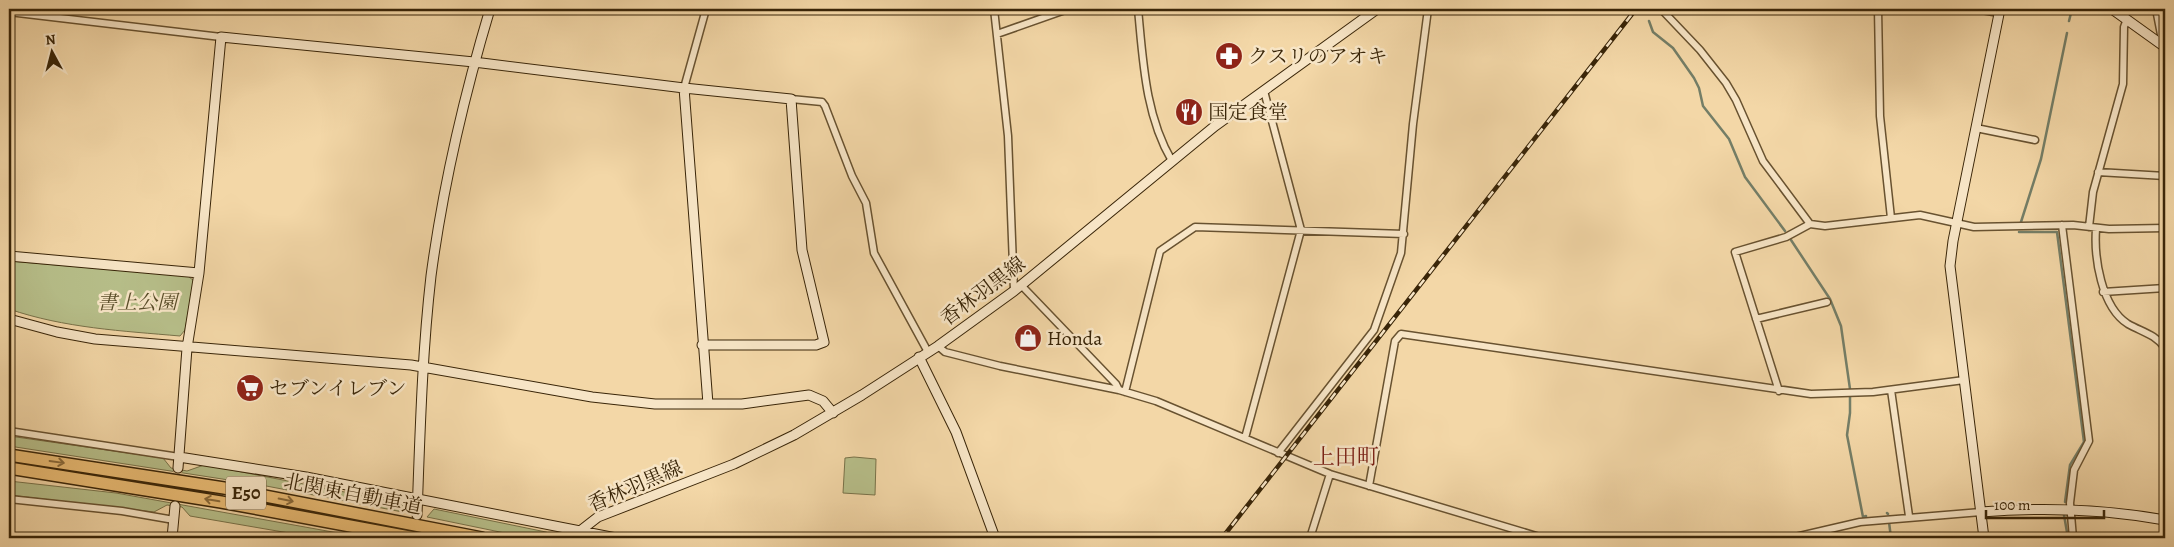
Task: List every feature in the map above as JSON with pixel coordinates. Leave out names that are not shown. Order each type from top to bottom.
[{"type":"highway","name":"北関東自動車道","points":[[9,455],[224,488],[482,538]]},
{"type":"highway","name":"北関東自動車道","points":[[9,468],[105,482],[415,538]]},
{"type":"highway","points":[[9,474],[105,482]]},
{"type":"street","points":[[416,515],[424,367],[434,254],[474,62],[490,9]]},
{"type":"street","points":[[706,9],[684,88],[702,345],[708,404]]},
{"type":"street","points":[[994,9],[1008,136],[1018,288],[1122,391]]},
{"type":"street","points":[[997,34],[1068,9]]},
{"type":"street","points":[[1138,9],[1144,68],[1155,125],[1172,160]]},
{"type":"street","name":"香林羽黒線","points":[[571,538],[598,517],[734,464],[794,435],[833,413],[938,346],[1018,288],[1172,160],[1377,9]]},
{"type":"street","points":[[1278,453],[1374,330],[1402,253],[1413,124],[1428,9]]},
{"type":"street","points":[[1661,9],[1700,50],[1726,83],[1736,100],[1763,161],[1810,224]]},
{"type":"street","points":[[1878,9],[1880,116],[1892,218]]},
{"type":"street","points":[[1976,9],[1999,11],[1950,266],[1984,538]]},
{"type":"street","points":[[2112,9],[2164,46]]},
{"type":"street","points":[[2156,9],[2164,46]]},
{"type":"street","points":[[9,12],[36,12],[221,38],[474,62],[684,88],[822,102],[826,106],[852,176],[866,203],[874,253],[928,352]]},
{"type":"street","points":[[2089,227],[2090,207],[2098,172],[2123,84],[2124,27],[2127,20]]},
{"type":"street","points":[[178,468],[187,348],[199,273],[221,38]]},
{"type":"street","points":[[1245,438],[1301,230],[1264,91]]},
{"type":"street","points":[[702,345],[816,345],[824,342],[802,250],[791,99]]},
{"type":"street","points":[[1976,128],[2035,140]]},
{"type":"street","points":[[2098,172],[2165,176]]},
{"type":"street","points":[[1779,391],[1735,252],[1786,237],[1810,224],[1825,226],[1920,215],[1983,227],[2062,225],[2096,229],[2165,228]]},
{"type":"street","points":[[2062,225],[2089,442],[2074,467],[2070,509],[2073,538]]},
{"type":"street","points":[[1122,391],[1160,250],[1195,227],[1404,234]]},
{"type":"street","points":[[2096,229],[2100,285],[2103,292],[2123,320],[2152,334],[2165,348]]},
{"type":"street","points":[[9,256],[199,273]]},
{"type":"street","points":[[2103,292],[2165,288]]},
{"type":"street","points":[[1756,319],[1827,302]]},
{"type":"street","points":[[9,319],[57,332],[95,339],[424,367],[615,401],[655,404],[708,404],[763,402],[809,395],[823,401],[833,413]]},
{"type":"street","points":[[1369,486],[1395,341],[1401,334],[1779,391],[1830,394],[1891,390],[1964,380]]},
{"type":"street","points":[[938,346],[945,352],[1000,366],[1122,391],[1171,406],[1330,474],[1543,538]]},
{"type":"street","points":[[919,358],[956,432],[995,538]]},
{"type":"street","points":[[1891,390],[1909,516]]},
{"type":"street","points":[[9,431],[224,463],[418,498],[578,532],[616,538]]},
{"type":"street","points":[[1310,538],[1330,474]]},
{"type":"street","points":[[9,498],[122,511],[174,520]]},
{"type":"street","points":[[172,538],[175,506]]},
{"type":"street","points":[[1791,538],[1860,522],[1909,516],[1981,512],[2070,509],[2125,513],[2165,520]]},
{"type":"green space","name":"書上公園","points":[[9,261],[188,276],[194,281],[185,330],[180,336],[94,328],[51,321],[9,309]]},
{"type":"green space","points":[[9,436],[163,458],[171,468],[187,471],[204,465],[216,467],[401,503],[408,513],[261,485],[9,446]]},
{"type":"green space","points":[[845,458],[876,459],[875,495],[843,493]]},
{"type":"green space","points":[[9,481],[116,493],[366,538],[318,538],[190,516],[182,507],[167,505],[154,512],[9,495]]},
{"type":"green space","points":[[434,509],[546,532],[561,537],[529,538],[427,517]]},
{"type":"waterway","points":[[2069,21],[2072,9]]},
{"type":"waterway","points":[[1649,21],[1653,32],[1673,48],[1694,78],[1699,88],[1703,106],[1729,139],[1745,177],[1785,231]]},
{"type":"waterway","points":[[2021,222],[2041,159],[2067,33]]},
{"type":"waterway","points":[[2019,232],[2057,232],[2084,442],[2070,465],[2065,502]]},
{"type":"waterway","points":[[1791,240],[1830,299],[1841,326],[1850,389]]},
{"type":"waterway","points":[[1850,397],[1847,435],[1863,517],[1866,516]]},
{"type":"waterway","points":[[2064,515],[2068,538]]},
{"type":"waterway","points":[[1889,522],[1891,538]]},
{"type":"tunnel","points":[[175,500],[178,468]]},
{"type":"railway","points":[[1222,538],[1636,9]]},
{"type":"place","name":"クスリのアオキ","points":[[1229,56]]},
{"type":"place","name":"国定食堂","points":[[1189,112]]},
{"type":"place","name":"Honda","points":[[1028,338]]},
{"type":"place","name":"セブンイレブン","points":[[250,388]]},
{"type":"district","name":"上田町","points":[[1346,457]]}]
